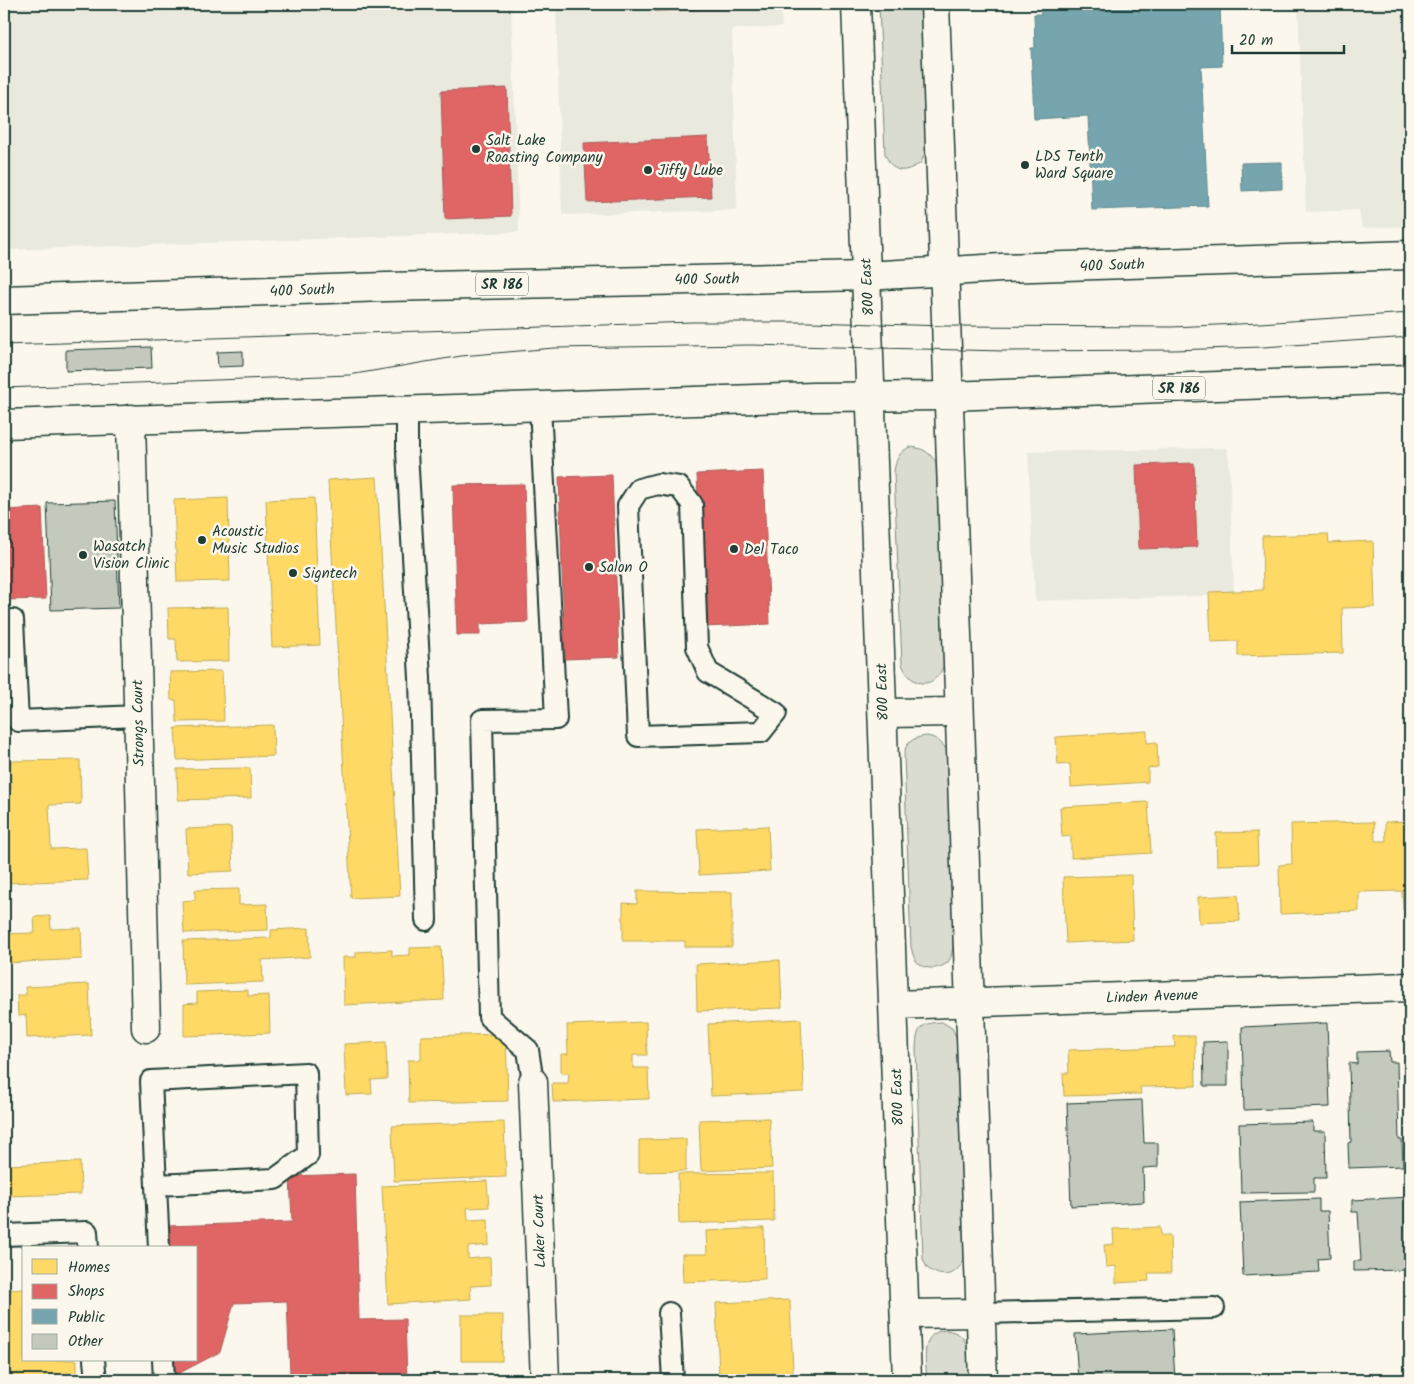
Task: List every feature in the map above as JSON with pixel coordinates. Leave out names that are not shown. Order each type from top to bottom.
[{"type":"street","name":"800 East","points":[[856,4],[907,1380]]},
{"type":"street","points":[[935,4],[983,1380]]},
{"type":"street","name":"400 South","points":[[4,300],[386,287],[866,276],[1001,268],[1410,255]]},
{"type":"street","name":"SR 186","points":[[4,424],[813,397],[948,396],[1410,379]]},
{"type":"street","name":"Strongs Court","points":[[131,419],[146,1028]]},
{"type":"street","points":[[883,714],[959,712]]},
{"type":"street","name":"Linden Avenue","points":[[894,1005],[1410,987]]},
{"type":"street","name":"Laker Court","points":[[533,1082],[545,1380]]},
{"type":"street","points":[[905,1314],[981,1313]]},
{"type":"lane","points":[[533,1082],[528,1050],[489,1018],[482,720],[556,719],[540,406]]},
{"type":"lane","points":[[407,410],[407,452],[420,678],[426,920]]},
{"type":"lane","points":[[658,484],[678,487],[692,504],[697,647],[708,672],[776,714],[761,732],[638,736],[628,506],[639,489],[658,484]]},
{"type":"lane","points":[[13,620],[18,721],[138,716]]},
{"type":"lane","points":[[156,1185],[275,1180],[308,1155],[306,1073],[152,1081],[156,1185],[159,1246]]},
{"type":"lane","points":[[4,1235],[88,1232],[88,1246]]},
{"type":"lane","points":[[981,1313],[1214,1308]]},
{"type":"lane","points":[[669,1313],[673,1380]]},
{"type":"lane","points":[[94,1362],[96,1380]]},
{"type":"lane","points":[[163,1362],[164,1380]]},
{"type":"shaded area","points":[[4,4],[511,4],[519,232],[4,250]]},
{"type":"shaded area","points":[[556,4],[781,4],[782,27],[732,29],[737,210],[562,215]]},
{"type":"shaded area","points":[[879,4],[920,4],[926,150],[921,163],[905,170],[896,169],[892,166],[885,154]]},
{"type":"shaded area","points":[[1298,4],[1410,4],[1410,226],[1362,228],[1359,210],[1306,212]]},
{"type":"shaded area","points":[[909,447],[925,451],[936,462],[944,664],[935,678],[930,682],[923,683],[911,678],[902,664],[894,472],[898,457]]},
{"type":"shaded area","points":[[1227,448],[1234,595],[1035,601],[1028,452]]},
{"type":"shaded area","points":[[927,736],[934,738],[947,750],[953,944],[948,962],[935,968],[926,967],[918,963],[914,958],[911,947],[904,755],[906,747],[911,741]]},
{"type":"shaded area","points":[[942,1022],[952,1028],[957,1039],[964,1260],[953,1273],[943,1275],[927,1268],[923,1259],[916,1048],[919,1031],[925,1025]]},
{"type":"shaded area","points":[[945,1330],[954,1332],[965,1341],[969,1355],[969,1380],[927,1380],[925,1357],[928,1342],[931,1336]]},
{"type":"building: Homes","points":[[377,477],[400,896],[351,898],[328,480]]},
{"type":"building: Homes","name":"Acoustic Music Studios","points":[[228,498],[230,581],[177,582],[174,500]]},
{"type":"building: Homes","name":"Signtech","points":[[314,498],[320,645],[272,647],[266,500]]},
{"type":"building: Homes","points":[[1328,534],[1329,543],[1373,541],[1375,607],[1342,608],[1343,653],[1238,656],[1238,641],[1211,642],[1209,592],[1263,590],[1262,536]]},
{"type":"building: Homes","points":[[228,607],[229,661],[177,662],[176,639],[169,639],[168,608]]},
{"type":"building: Homes","points":[[222,671],[224,721],[177,722],[176,700],[171,700],[170,672]]},
{"type":"building: Homes","points":[[273,725],[274,756],[177,760],[175,728]]},
{"type":"building: Homes","points":[[1147,731],[1147,743],[1157,742],[1158,767],[1148,768],[1148,782],[1071,787],[1070,764],[1058,765],[1056,737]]},
{"type":"building: Homes","points":[[80,760],[81,804],[49,805],[51,849],[86,848],[88,880],[5,883],[4,790],[11,789],[10,761]]},
{"type":"building: Homes","points":[[250,768],[251,798],[178,800],[177,769]]},
{"type":"building: Homes","points":[[1148,802],[1151,853],[1071,858],[1071,836],[1062,837],[1060,807]]},
{"type":"building: Homes","points":[[1410,821],[1410,909],[1403,910],[1402,891],[1359,892],[1359,911],[1280,914],[1279,865],[1292,864],[1291,824],[1374,822],[1375,841],[1386,841],[1385,822]]},
{"type":"building: Homes","points":[[768,826],[770,871],[699,875],[697,829]]},
{"type":"building: Homes","points":[[231,827],[233,871],[188,873],[186,829]]},
{"type":"building: Homes","points":[[1257,832],[1258,864],[1217,865],[1216,833]]},
{"type":"building: Homes","points":[[1131,875],[1133,940],[1066,943],[1063,877]]},
{"type":"building: Homes","points":[[239,889],[239,905],[267,904],[268,930],[184,933],[182,901],[195,900],[195,890]]},
{"type":"building: Homes","points":[[637,891],[732,892],[732,947],[685,947],[685,941],[623,941],[623,903],[637,904]]},
{"type":"building: Homes","points":[[1238,895],[1240,921],[1199,923],[1198,897]]},
{"type":"building: Homes","points":[[50,916],[51,929],[81,928],[82,959],[5,963],[4,934],[35,933],[34,917]]},
{"type":"building: Homes","points":[[309,928],[310,957],[262,960],[263,982],[184,985],[183,941],[271,938],[271,930]]},
{"type":"building: Homes","points":[[441,947],[444,1000],[344,1005],[343,957],[356,957],[356,952],[392,950],[392,956],[410,955],[410,948]]},
{"type":"building: Homes","points":[[780,960],[782,1008],[697,1011],[696,964]]},
{"type":"building: Homes","points":[[89,984],[91,1035],[27,1038],[26,1015],[18,1016],[17,995],[26,995],[25,987]]},
{"type":"building: Homes","points":[[248,990],[248,996],[269,995],[270,1033],[184,1036],[184,1004],[197,1003],[197,992]]},
{"type":"building: Homes","points":[[801,1019],[804,1092],[711,1096],[708,1024]]},
{"type":"building: Homes","points":[[646,1022],[647,1055],[633,1055],[633,1068],[648,1068],[649,1099],[553,1102],[552,1083],[568,1083],[569,1073],[561,1073],[561,1054],[568,1054],[567,1025]]},
{"type":"building: Homes","points":[[506,1034],[508,1101],[409,1103],[408,1060],[421,1060],[421,1036]]},
{"type":"building: Homes","points":[[1174,1036],[1195,1036],[1196,1086],[1140,1087],[1141,1094],[1064,1096],[1063,1073],[1069,1073],[1068,1050],[1175,1047]]},
{"type":"building: Homes","points":[[386,1042],[387,1079],[371,1080],[372,1094],[346,1095],[344,1044]]},
{"type":"building: Homes","points":[[769,1118],[772,1168],[701,1171],[699,1120]]},
{"type":"building: Homes","points":[[504,1122],[506,1177],[394,1181],[392,1126]]},
{"type":"building: Homes","points":[[686,1139],[686,1171],[639,1172],[639,1140]]},
{"type":"building: Homes","points":[[80,1162],[81,1194],[4,1196],[4,1165]]},
{"type":"building: Homes","points":[[773,1173],[774,1221],[679,1224],[678,1174]]},
{"type":"building: Homes","points":[[487,1181],[489,1207],[467,1208],[468,1220],[488,1219],[489,1245],[468,1247],[468,1259],[490,1257],[491,1285],[470,1286],[471,1299],[388,1304],[382,1186]]},
{"type":"building: Homes","points":[[1160,1227],[1161,1236],[1170,1236],[1171,1273],[1148,1273],[1149,1281],[1116,1283],[1116,1266],[1106,1267],[1104,1245],[1114,1244],[1113,1229]]},
{"type":"building: Homes","points":[[764,1228],[765,1279],[683,1282],[682,1254],[707,1254],[706,1231]]},
{"type":"building: Homes","points":[[22,1289],[22,1362],[77,1362],[77,1380],[4,1380],[4,1290]]},
{"type":"building: Homes","points":[[790,1300],[793,1374],[719,1376],[716,1303]]},
{"type":"building: Homes","points":[[461,1315],[503,1315],[502,1361],[461,1361]]},
{"type":"building: Shops","points":[[654,4],[753,4],[753,8],[655,11]]},
{"type":"building: Shops","name":"Salt Lake Roasting Company","points":[[507,88],[511,216],[445,219],[441,91]]},
{"type":"building: Shops","name":"Jiffy Lube","points":[[708,137],[711,197],[587,202],[584,143]]},
{"type":"building: Shops","points":[[1194,463],[1197,547],[1139,549],[1136,465]]},
{"type":"building: Shops","name":"Del Taco","points":[[763,471],[770,624],[704,627],[697,474]]},
{"type":"building: Shops","name":"Salon O","points":[[612,475],[619,657],[565,659],[559,477]]},
{"type":"building: Shops","points":[[524,484],[528,622],[480,624],[480,635],[457,635],[453,485]]},
{"type":"building: Shops","points":[[42,508],[46,599],[4,600],[4,510]]},
{"type":"building: Shops","points":[[355,1174],[359,1320],[405,1319],[407,1380],[256,1380],[256,1375],[290,1374],[287,1301],[234,1303],[220,1352],[170,1378],[169,1362],[198,1362],[198,1246],[166,1246],[166,1226],[292,1222],[290,1176]]},
{"type":"building: Public","points":[[1040,4],[1220,5],[1222,66],[1201,67],[1208,206],[1092,210],[1088,116],[1034,119],[1031,48],[1035,48],[1034,14],[1041,14]]},
{"type":"building: Public","points":[[1282,162],[1282,189],[1242,191],[1241,163]]},
{"type":"building: Other","points":[[151,347],[152,368],[66,371],[66,350]]},
{"type":"building: Other","points":[[243,351],[243,366],[218,367],[217,352]]},
{"type":"building: Other","name":"Wasatch Vision Clinic","points":[[115,501],[119,608],[51,610],[47,503]]},
{"type":"building: Other","points":[[1327,1023],[1330,1107],[1244,1110],[1242,1027]]},
{"type":"building: Other","points":[[1228,1041],[1228,1086],[1204,1086],[1203,1042]]},
{"type":"building: Other","points":[[1389,1051],[1390,1062],[1397,1062],[1399,1140],[1402,1140],[1403,1166],[1349,1168],[1348,1143],[1351,1142],[1349,1063],[1357,1064],[1357,1052]]},
{"type":"building: Other","points":[[1409,1060],[1410,1060],[1410,1103]]},
{"type":"building: Other","points":[[1142,1100],[1144,1143],[1158,1143],[1158,1167],[1143,1168],[1144,1202],[1071,1206],[1067,1103]]},
{"type":"building: Other","points":[[1313,1122],[1313,1131],[1325,1131],[1326,1178],[1314,1178],[1314,1192],[1241,1193],[1239,1124]]},
{"type":"building: Other","points":[[1408,1140],[1410,1140],[1410,1159],[1408,1159]]},
{"type":"building: Other","points":[[1410,1197],[1410,1270],[1354,1271],[1354,1261],[1361,1261],[1358,1212],[1352,1212],[1352,1200]]},
{"type":"building: Other","points":[[1319,1199],[1319,1211],[1328,1211],[1330,1258],[1318,1259],[1319,1272],[1243,1276],[1240,1202]]},
{"type":"building: Other","points":[[1172,1329],[1175,1380],[1078,1380],[1075,1334]]},
{"type":"tram line","points":[[4,345],[693,322],[1172,327],[1410,313]]},
{"type":"tram line","points":[[4,388],[349,375],[461,356],[554,348],[750,345],[1005,351],[1173,350],[1263,347],[1410,337]]},
{"type":"place","name":"Salt Lake Roasting Company","points":[[476,149]]},
{"type":"place","name":"LDS Tenth Ward Square","points":[[1025,165]]},
{"type":"place","name":"Jiffy Lube","points":[[648,170]]},
{"type":"place","name":"Acoustic Music Studios","points":[[202,540]]},
{"type":"place","name":"Del Taco","points":[[734,549]]},
{"type":"place","name":"Wasatch Vision Clinic","points":[[83,555]]},
{"type":"place","name":"Salon O","points":[[589,567]]},
{"type":"place","name":"Signtech","points":[[293,573]]}]
